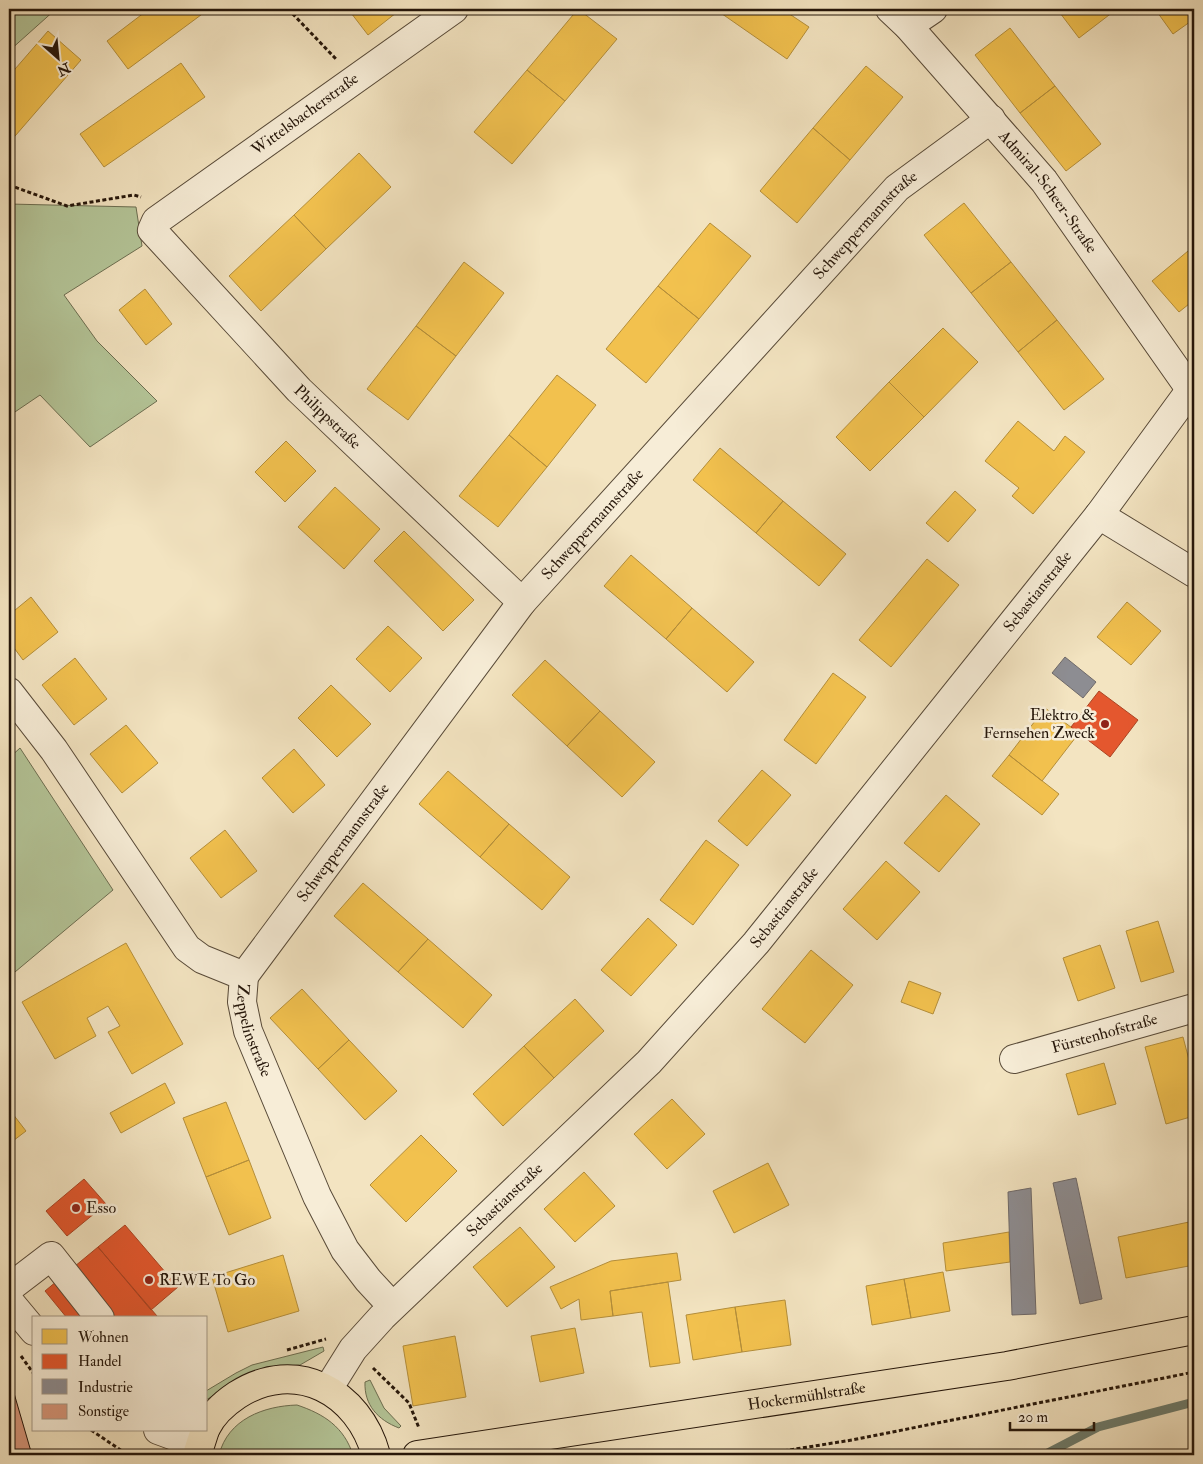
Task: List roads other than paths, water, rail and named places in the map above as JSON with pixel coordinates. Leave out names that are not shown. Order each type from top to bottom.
[{"type":"main road","name":"Hockermühlstraße","points":[[417,1455],[1007,1366],[1194,1330]]},
{"type":"main road","points":[[208,1431],[226,1403],[248,1388],[275,1380],[303,1381],[328,1389],[354,1409],[371,1434],[376,1455]]},
{"type":"street","name":"Wittelsbacherstraße","points":[[161,217],[454,9]]},
{"type":"street","points":[[899,17],[933,9]]},
{"type":"street","name":"Admiral-Scheer-Straße","points":[[899,17],[1044,180],[1192,387]]},
{"type":"street","name":"Schweppermannstraße","points":[[244,976],[522,602],[897,188],[991,119]]},
{"type":"street","name":"Philippstraße","points":[[161,217],[152,230],[299,390],[522,602]]},
{"type":"street","name":"Sebastianstraße","points":[[328,1389],[353,1349],[392,1306],[649,1062],[756,943],[1099,515],[1192,387]]},
{"type":"street","points":[[1099,515],[1194,573]]},
{"type":"street","name":"Zeppelinstraße","points":[[9,692],[54,750],[187,948],[202,959],[244,976],[242,1002],[248,1031],[317,1196],[345,1250],[368,1280],[392,1306]]},
{"type":"street","name":"Fürstenhofstraße","points":[[1014,1059],[1194,1008]]},
{"type":"street","points":[[9,1288],[51,1256],[98,1316]]},
{"type":"street","points":[[9,1301],[32,1329]]},
{"type":"street","points":[[167,1432],[202,1440]]},
{"type":"waterway","points":[[1044,1455],[1098,1427],[1194,1402]]},
{"type":"place","name":"Elektro & Fernsehen Zweck","points":[[1105,724]]},
{"type":"place","name":"Esso","points":[[76,1208]]},
{"type":"place","name":"REWE To Go","points":[[149,1280]]}]
